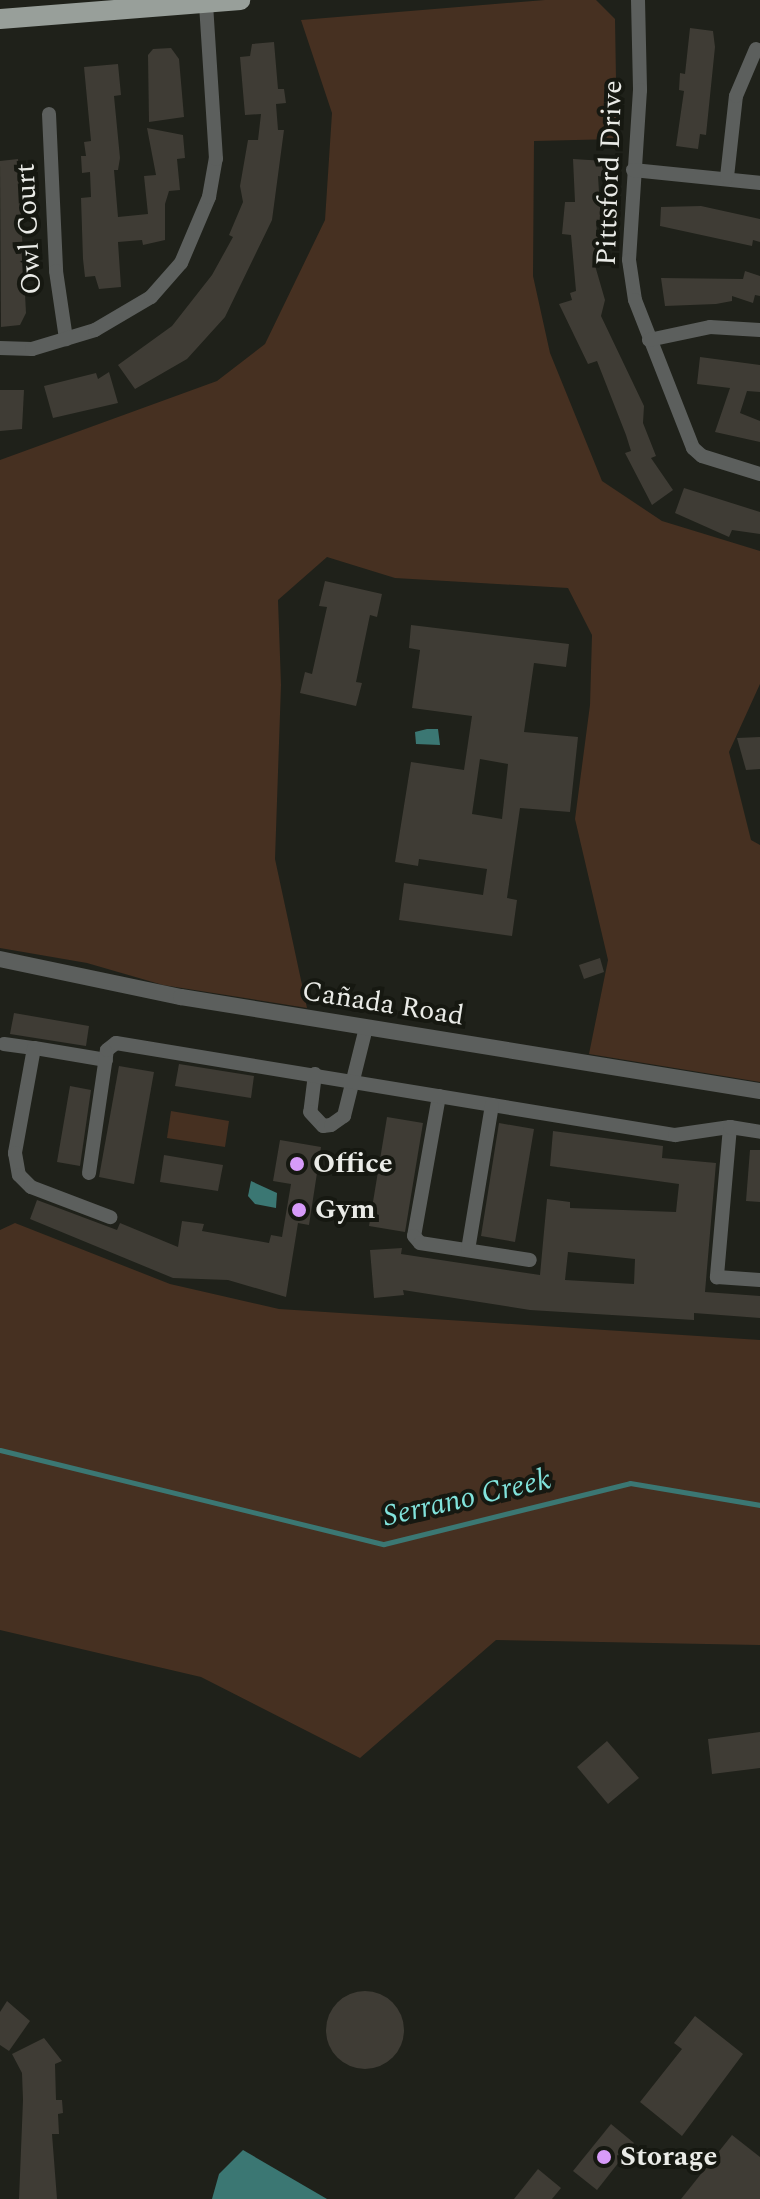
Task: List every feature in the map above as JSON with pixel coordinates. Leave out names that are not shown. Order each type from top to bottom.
[{"type":"main road","points":[[0,19],[240,0]]},
{"type":"street","name":"Pittsford Drive","points":[[638,0],[641,58],[633,170],[631,281],[649,340],[687,434],[702,456],[760,474]]},
{"type":"street","points":[[0,348],[32,349],[122,317],[151,297],[181,263],[197,230],[216,159],[206,3]]},
{"type":"street","points":[[727,177],[736,96],[756,49]]},
{"type":"street","name":"Owl Court","points":[[49,114],[56,271],[66,339]]},
{"type":"street","points":[[633,170],[727,177],[760,183]]},
{"type":"street","points":[[649,340],[710,327],[760,330]]},
{"type":"street","name":"Cañada Road","points":[[0,959],[181,997],[760,1091]]},
{"type":"street","points":[[315,1074],[310,1112],[323,1126],[344,1116],[366,1028]]},
{"type":"street","points":[[89,1173],[107,1050],[116,1043],[675,1135],[730,1127],[760,1132]]},
{"type":"street","points":[[4,1044],[106,1060]]},
{"type":"street","points":[[34,1048],[15,1153],[19,1175],[31,1187],[110,1217]]},
{"type":"street","points":[[439,1096],[414,1236],[420,1243],[530,1260]]},
{"type":"street","points":[[468,1250],[492,1105]]},
{"type":"street","points":[[730,1127],[717,1277],[760,1280]]},
{"type":"shaded area","points":[[545,0],[596,0],[615,19],[617,139],[534,141],[533,276],[550,353],[602,481],[662,521],[760,551],[760,684],[729,752],[751,840],[760,845],[760,1082],[589,1054],[608,960],[575,819],[590,705],[592,635],[568,588],[395,578],[327,557],[278,600],[281,685],[275,859],[307,1008],[163,985],[87,963],[0,948],[0,460],[217,381],[265,344],[325,220],[332,113],[301,20]]},
{"type":"shaded area","points":[[171,1111],[229,1121],[225,1147],[167,1138]]},
{"type":"shaded area","points":[[15,1223],[170,1284],[279,1309],[760,1340],[760,1645],[496,1640],[360,1758],[201,1677],[0,1630],[0,1230]]},
{"type":"water","points":[[438,729],[440,745],[416,744],[415,732]]},
{"type":"water","points":[[251,1181],[277,1193],[276,1208],[255,1204],[248,1196]]},
{"type":"water","points":[[243,2150],[327,2199],[212,2199],[219,2174]]},
{"type":"building","points":[[690,28],[713,31],[715,47],[706,135],[700,134],[698,149],[676,146],[684,91],[679,90],[680,73],[685,74]]},
{"type":"building","points":[[274,42],[278,89],[284,89],[286,103],[276,104],[278,130],[284,130],[272,220],[225,317],[187,359],[135,389],[118,365],[172,326],[212,275],[233,237],[229,235],[243,202],[240,186],[248,140],[258,140],[261,114],[245,115],[240,57],[250,56],[252,44]]},
{"type":"building","points":[[171,48],[179,59],[184,117],[149,122],[148,55],[153,49]]},
{"type":"building","points":[[118,64],[121,95],[114,96],[120,158],[118,170],[114,170],[118,217],[148,214],[144,176],[156,175],[147,128],[183,135],[185,158],[177,159],[180,190],[169,191],[165,204],[165,240],[143,245],[142,240],[118,242],[121,287],[99,289],[95,276],[85,277],[83,259],[81,198],[91,197],[90,172],[82,173],[81,156],[86,156],[84,142],[91,141],[84,67]]},
{"type":"building","points":[[18,159],[26,313],[20,325],[1,327],[0,161]]},
{"type":"building","points":[[573,159],[605,161],[604,177],[598,176],[601,222],[596,221],[600,262],[594,262],[605,300],[601,316],[644,406],[643,423],[656,456],[651,458],[673,490],[652,505],[625,453],[631,451],[597,361],[588,364],[559,304],[572,300],[570,293],[576,291],[571,235],[562,234],[565,202],[575,202]]},
{"type":"building","points":[[701,206],[760,219],[760,242],[753,240],[752,246],[660,226],[661,207]]},
{"type":"building","points":[[745,271],[760,276],[760,296],[755,295],[753,303],[732,296],[732,301],[716,304],[665,306],[661,278],[743,279]]},
{"type":"building","points":[[700,357],[760,365],[760,392],[747,391],[740,413],[760,421],[760,442],[715,432],[730,388],[697,384]]},
{"type":"building","points":[[109,372],[118,403],[53,418],[44,386],[96,373],[98,379]]},
{"type":"building","points":[[0,390],[24,390],[22,429],[0,431]]},
{"type":"building","points":[[684,488],[760,512],[760,534],[732,530],[729,537],[675,513]]},
{"type":"building","points":[[325,581],[382,594],[377,617],[370,615],[356,682],[362,683],[356,706],[300,693],[305,672],[312,674],[327,607],[319,606]]},
{"type":"building","points":[[411,625],[569,644],[566,667],[534,663],[524,732],[578,737],[570,812],[520,808],[507,898],[517,900],[512,936],[399,920],[404,883],[483,895],[487,869],[419,859],[418,866],[395,862],[411,762],[464,770],[472,716],[412,708],[420,650],[409,648]],"holes":[[[480,759],[508,764],[502,819],[472,814]]]},
{"type":"building","points":[[760,737],[760,769],[746,770],[737,738]]},
{"type":"building","points":[[600,958],[604,972],[584,979],[579,965]]},
{"type":"building","points":[[14,1013],[89,1026],[86,1046],[10,1034]]},
{"type":"building","points":[[179,1064],[254,1076],[251,1098],[175,1086]]},
{"type":"building","points":[[119,1066],[154,1072],[134,1184],[99,1177]]},
{"type":"building","points":[[70,1086],[91,1090],[80,1166],[57,1162]]},
{"type":"building","points":[[387,1117],[423,1123],[405,1232],[369,1226]]},
{"type":"building","points":[[499,1123],[534,1129],[515,1242],[481,1236]]},
{"type":"building","points":[[553,1131],[663,1146],[662,1158],[716,1163],[705,1292],[760,1296],[760,1318],[694,1313],[694,1320],[530,1310],[403,1290],[404,1295],[374,1298],[370,1250],[402,1248],[401,1254],[540,1275],[547,1199],[570,1202],[570,1208],[676,1212],[679,1184],[550,1166]],"holes":[[[568,1252],[635,1259],[634,1284],[565,1280]]]},
{"type":"building","points":[[280,1140],[321,1147],[309,1225],[298,1223],[286,1297],[228,1280],[173,1278],[30,1219],[37,1200],[117,1230],[120,1223],[178,1247],[182,1221],[204,1224],[202,1231],[269,1243],[271,1235],[282,1237],[291,1184],[273,1181]]},
{"type":"building","points":[[750,1150],[760,1150],[760,1202],[746,1201]]},
{"type":"building","points":[[164,1155],[223,1165],[218,1191],[160,1182]]},
{"type":"building","points":[[760,1732],[760,1768],[712,1774],[708,1739]]},
{"type":"building","points":[[607,1741],[639,1778],[608,1804],[577,1767]]},
{"type":"building","points":[[357,1991],[373,1991],[387,1997],[398,2008],[404,2030],[398,2052],[387,2063],[373,2069],[357,2069],[343,2063],[332,2052],[326,2038],[326,2022],[332,2008],[343,1997]]},
{"type":"building","points":[[7,2001],[30,2021],[9,2051],[0,2045],[0,2012]]},
{"type":"building","points":[[695,2016],[743,2054],[682,2136],[640,2102],[682,2049],[674,2043]]},
{"type":"building","points":[[44,2038],[62,2061],[55,2064],[56,2100],[62,2100],[63,2113],[58,2114],[59,2134],[52,2134],[57,2199],[19,2199],[22,2073],[12,2054]]},
{"type":"building","name":"Storage","points":[[611,2124],[634,2143],[597,2190],[573,2171]]},
{"type":"building","points":[[732,2135],[760,2157],[760,2199],[681,2199]]},
{"type":"building","points":[[538,2169],[561,2188],[552,2199],[514,2199]]},
{"type":"waterway","name":"Serrano Creek","points":[[0,1450],[384,1544],[630,1483],[760,1505]]},
{"type":"place","name":"Office","points":[[297,1164]]},
{"type":"place","name":"Gym","points":[[299,1210]]},
{"type":"place","name":"Storage","points":[[604,2157]]}]
